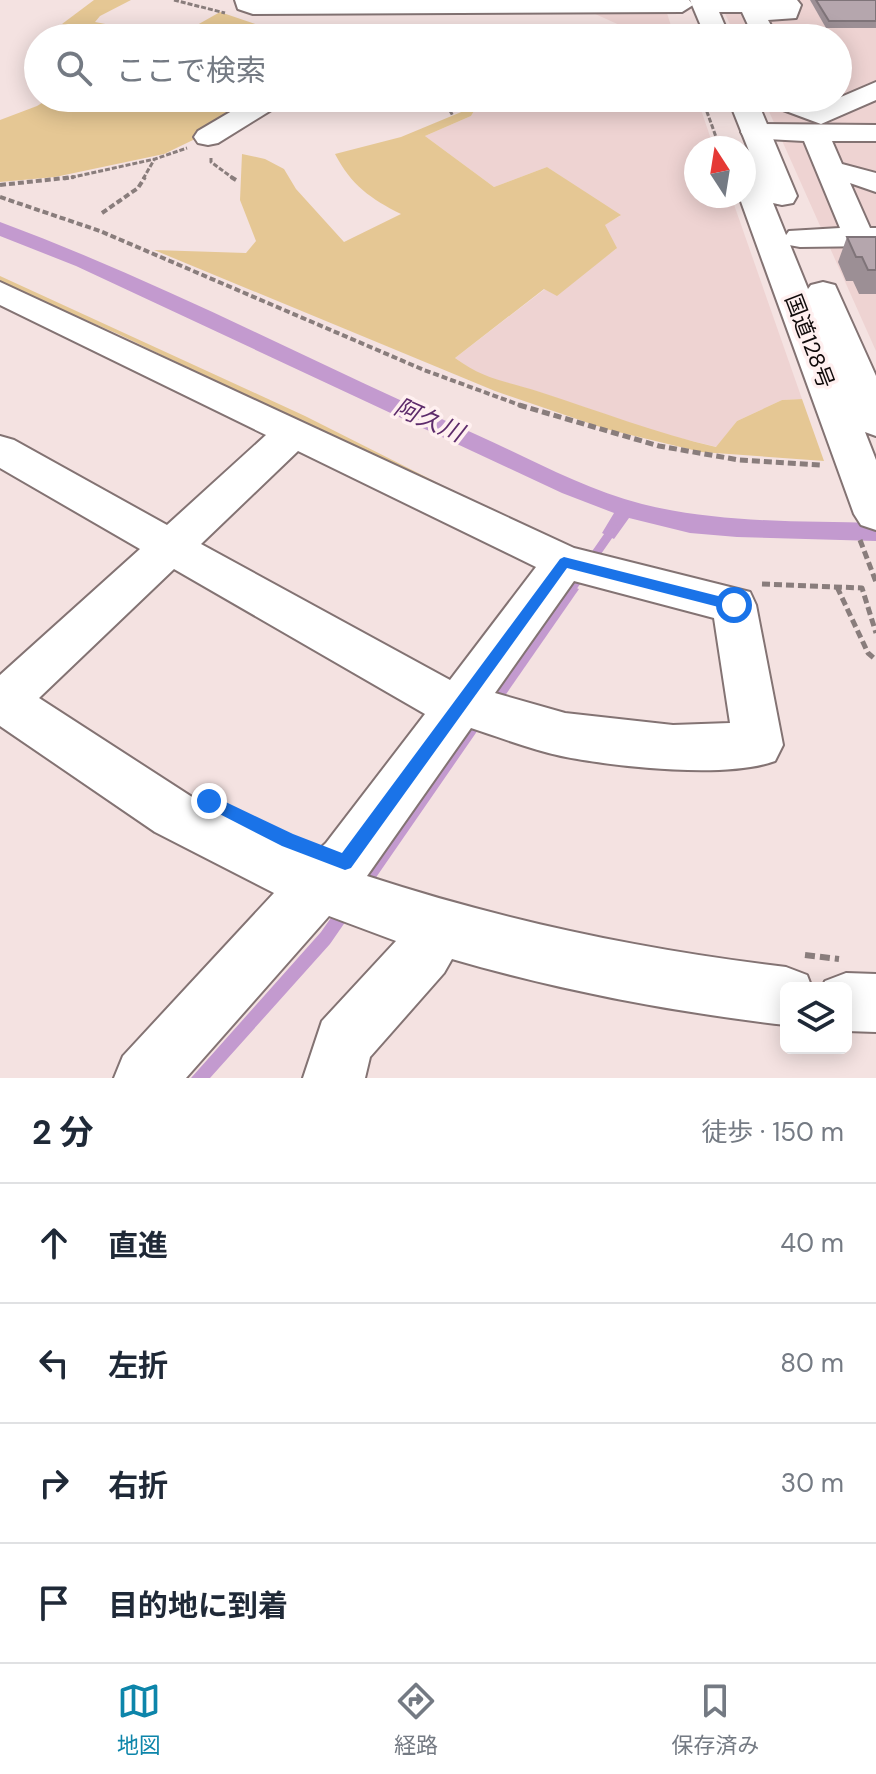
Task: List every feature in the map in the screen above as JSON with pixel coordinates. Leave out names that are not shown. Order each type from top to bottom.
[{"type":"highway","points":[[692,3],[693,24]]},
{"type":"highway","points":[[692,3],[708,24]]},
{"type":"highway","name":"国道128号","points":[[727,112],[743,136]]},
{"type":"highway","name":"国道128号","points":[[743,112],[746,136]]},
{"type":"highway","name":"国道128号","points":[[756,158],[800,238],[876,422]]},
{"type":"highway","name":"国道128号","points":[[756,203],[846,468],[876,514]]},
{"type":"street","points":[[242,9],[246,4],[253,7],[692,3],[788,6]]},
{"type":"street","points":[[385,24],[406,6]]},
{"type":"street","points":[[759,24],[753,13],[788,6]]},
{"type":"street","points":[[788,6],[797,24]]},
{"type":"street","points":[[852,101],[876,90]]},
{"type":"street","points":[[208,137],[249,112]]},
{"type":"street","points":[[811,112],[821,116],[829,112]]},
{"type":"street","points":[[756,139],[814,132],[870,139]]},
{"type":"street","points":[[800,238],[867,237],[831,173],[814,132]]},
{"type":"street","points":[[831,173],[852,173],[876,183]]},
{"type":"street","points":[[0,292],[564,562],[734,605],[758,745],[673,747],[565,735],[433,696],[0,450]]},
{"type":"street","points":[[294,432],[2,701],[151,800],[233,846],[322,886],[438,929],[634,975],[793,975]]},
{"type":"street","points":[[145,1078],[298,907],[345,862],[564,562]]},
{"type":"street","points":[[334,1078],[343,1042],[424,953],[438,929]]},
{"type":"path","points":[[174,0],[242,9]]},
{"type":"path","points":[[451,112],[453,116]]},
{"type":"path","points":[[707,112],[716,136]]},
{"type":"path","points":[[0,185],[53,181],[166,156]]},
{"type":"path","points":[[102,213],[138,188],[155,159]]},
{"type":"path","points":[[0,197],[59,215],[494,395],[605,433],[701,456],[846,468]]},
{"type":"path","points":[[746,583],[862,588],[876,633]]},
{"type":"path","points":[[837,587],[868,653],[876,660]]},
{"type":"path","points":[[793,975],[859,988]]},
{"type":"shaded area","points":[[94,0],[131,0],[100,16],[95,22],[105,24],[62,24]]},
{"type":"shaded area","points":[[719,0],[876,0],[876,351],[769,112],[852,112],[852,24],[730,24]]},
{"type":"shaded area","points":[[580,7],[665,7],[670,24],[617,24]]},
{"type":"shaded area","points":[[220,12],[255,24],[199,24]]},
{"type":"shaded area","points":[[24,111],[244,112],[164,154],[55,177],[0,182],[0,120]]},
{"type":"shaded area","points":[[461,112],[473,112],[471,116],[425,136],[494,187],[547,167],[621,215],[605,225],[617,248],[557,296],[544,289],[455,358],[496,379],[716,447],[737,421],[782,400],[802,399],[824,461],[701,452],[606,429],[495,391],[154,250],[246,253],[256,241],[240,200],[242,154],[265,159],[284,169],[296,189],[344,242],[401,214],[363,190],[335,154],[401,137]]},
{"type":"shaded area","points":[[473,112],[702,112],[710,136],[684,136],[684,208],[735,208],[802,399],[782,400],[737,421],[717,447],[663,434],[479,375],[455,358],[545,289],[589,269],[616,249],[604,225],[620,216],[547,167],[494,187],[425,136],[471,116]]},
{"type":"shaded area","points":[[0,276],[305,416],[553,541],[587,555],[558,546],[118,334],[0,283]]},
{"type":"shaded area","points":[[599,558],[750,595],[654,573]]},
{"type":"water","name":"阿久川","points":[[0,222],[180,297],[557,472],[620,498],[700,515],[876,523],[876,541],[690,533],[629,518],[614,539],[602,533],[614,513],[562,493],[76,266],[0,236]]},
{"type":"water","points":[[569,585],[579,589],[502,700],[491,691]]},
{"type":"water","points":[[465,727],[480,727],[330,944],[210,1078],[191,1078],[321,932]]},
{"type":"building","points":[[816,0],[876,0],[876,21],[829,21]]},
{"type":"building","points":[[847,237],[876,237],[876,270],[868,270],[862,257],[856,257]]},
{"type":"waterway","points":[[567,595],[613,529]]},
{"type":"route","points":[[209,801],[288,840],[345,862],[564,562],[734,605]]}]
